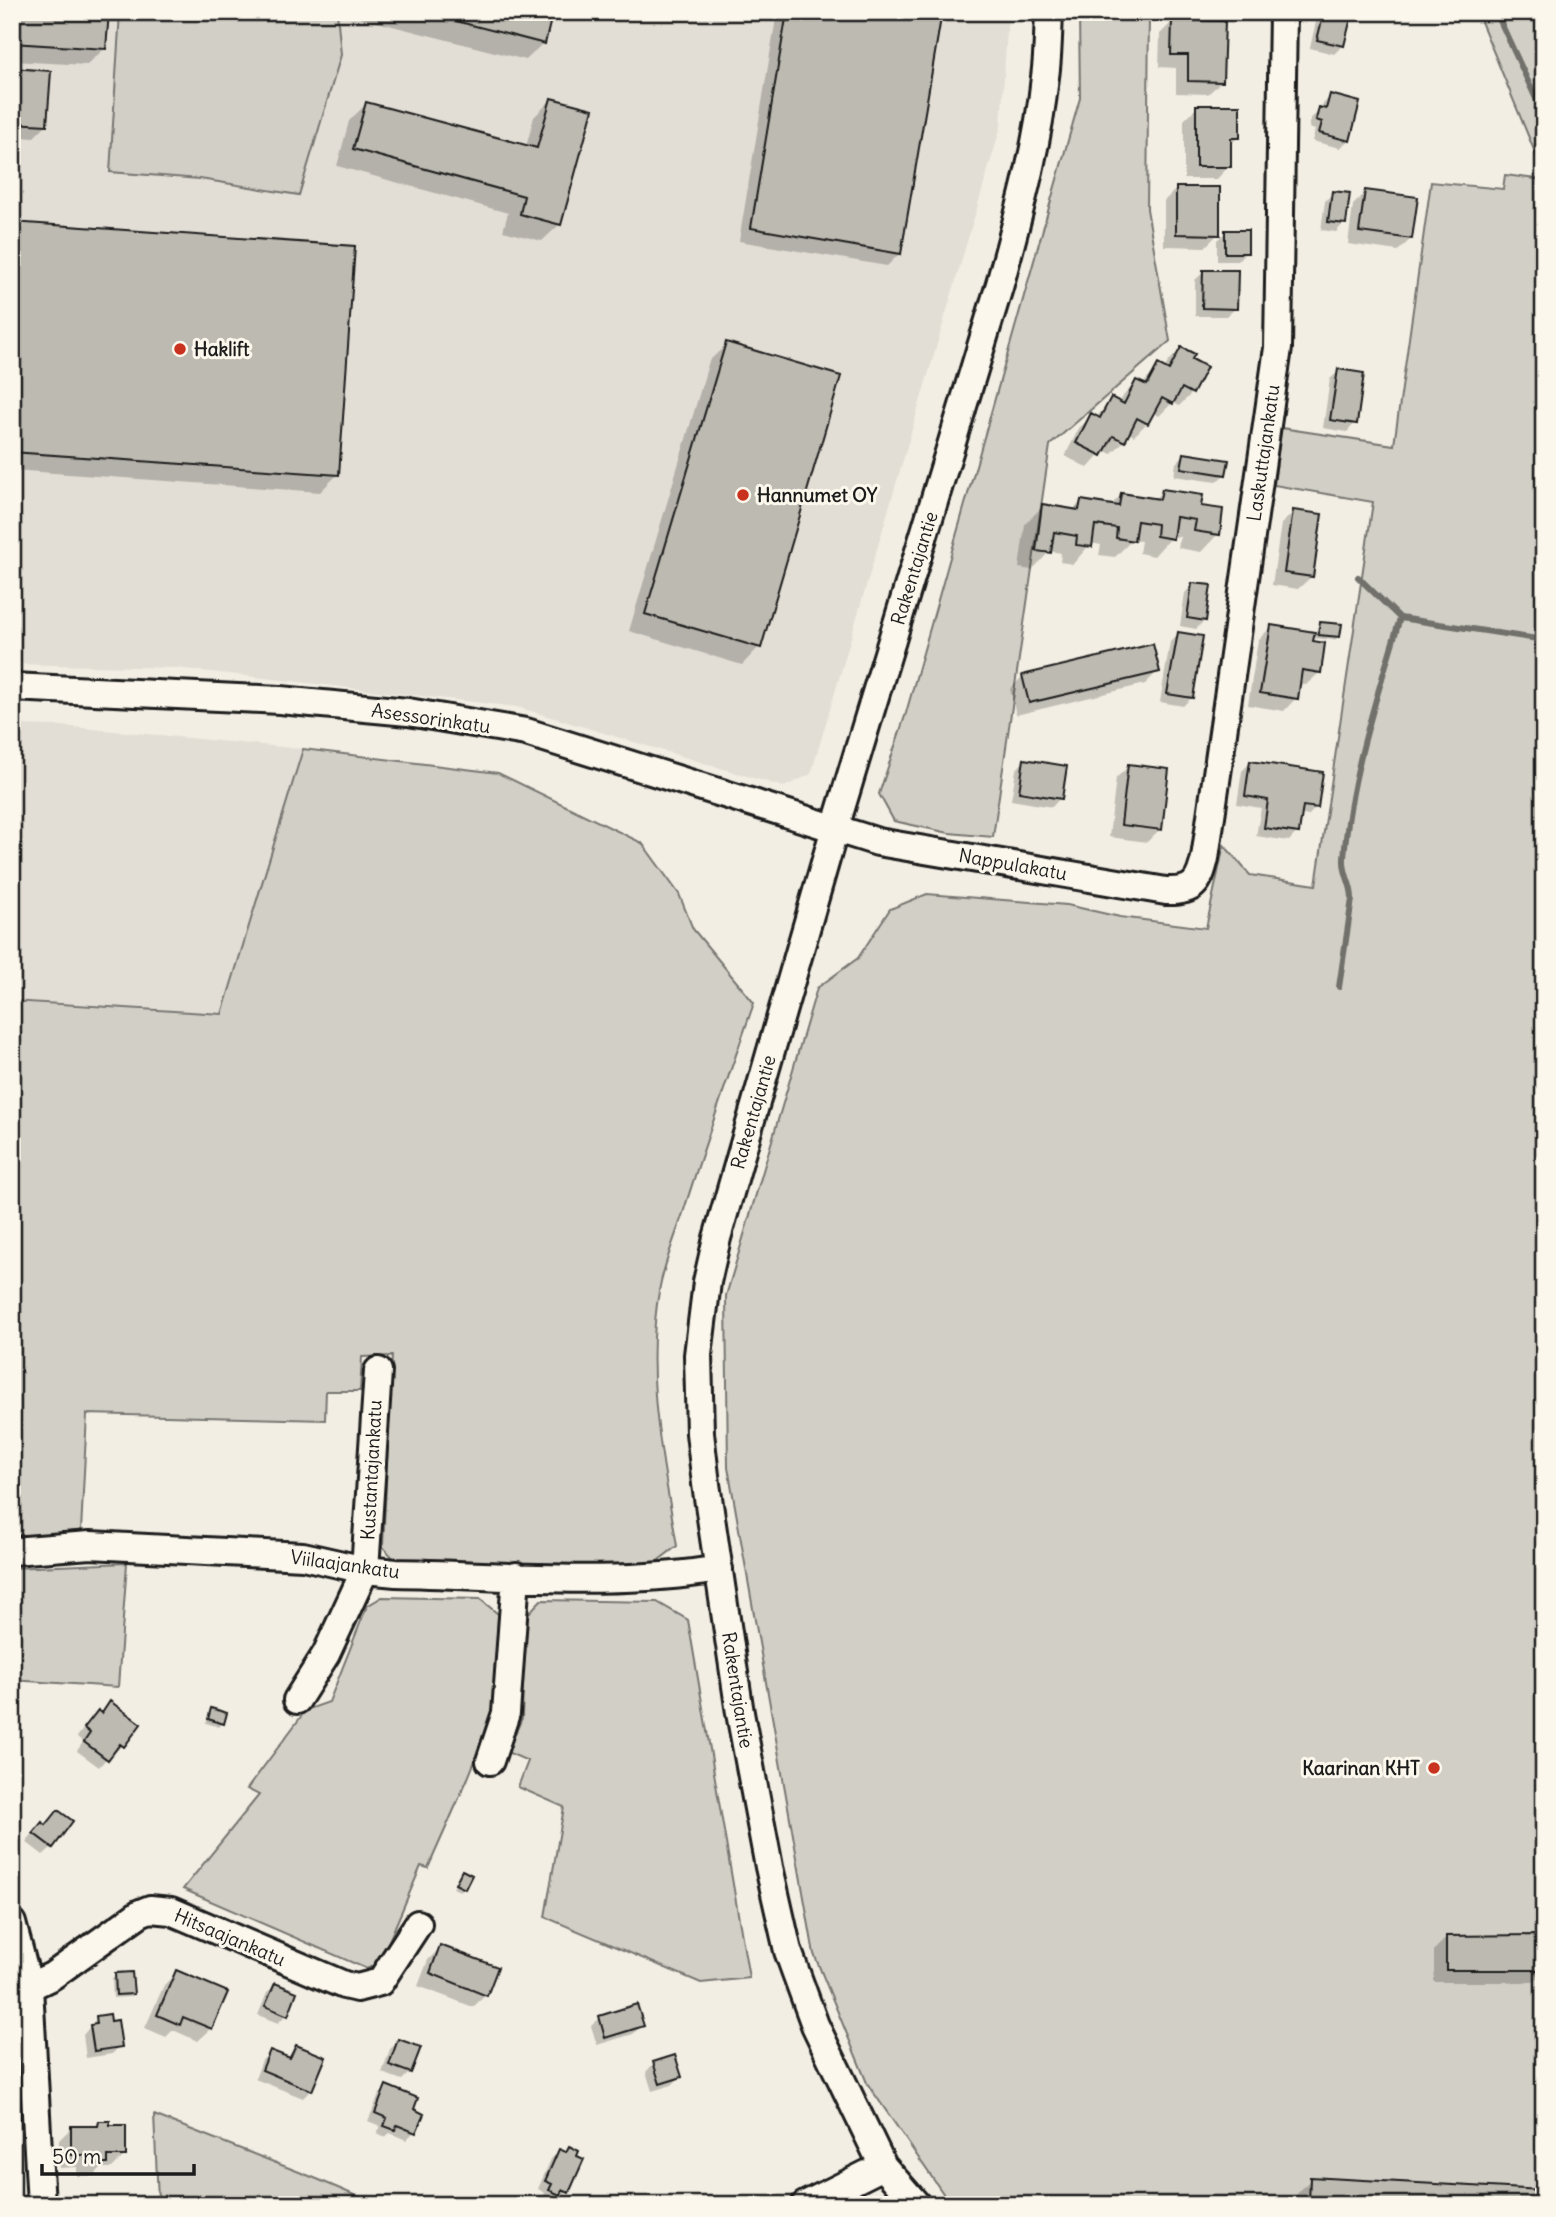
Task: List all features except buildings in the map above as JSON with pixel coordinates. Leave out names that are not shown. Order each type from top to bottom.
[{"type":"street","name":"Rakentajantie","points":[[917,2205],[883,2166],[815,2025],[788,1951],[740,1713],[706,1485],[698,1398],[698,1355],[707,1282],[717,1238],[835,828],[1000,284],[1019,212],[1046,76],[1049,12]]},
{"type":"street","name":"Laskuttajankatu","points":[[1193,887],[1201,874],[1205,858],[1278,348],[1283,12]]},
{"type":"street","name":"Asessorinkatu","points":[[12,687],[291,701],[408,712],[513,730],[835,828]]},
{"type":"street","name":"Nappulakatu","points":[[835,828],[878,842],[1166,891],[1193,887]]},
{"type":"street","name":"Kustantajankatu","points":[[365,1570],[377,1371]]},
{"type":"street","name":"Viilaajankatu","points":[[12,1552],[90,1545],[303,1556],[365,1570],[516,1576],[638,1578],[719,1569]]},
{"type":"street","points":[[297,1699],[326,1654],[365,1570]]},
{"type":"street","points":[[490,1761],[506,1713],[516,1576]]},
{"type":"street","name":"Hitsaajankatu","points":[[29,1987],[52,1976],[140,1913],[150,1909],[171,1911],[344,1985],[357,1988],[380,1982],[418,1924]]},
{"type":"street","points":[[12,1923],[29,1987],[41,2205]]},
{"type":"street","points":[[805,2205],[883,2166]]},
{"type":"shaded area","points":[[12,12],[1008,12],[1001,126],[811,774],[784,787],[517,707],[176,668],[12,664]]},
{"type":"shaded area","points":[[120,12],[337,12],[341,55],[299,195],[200,179],[110,172]]},
{"type":"shaded area","points":[[1079,12],[1149,12],[1147,209],[1170,341],[1050,445],[993,837],[949,833],[894,821],[879,794],[906,713],[1080,98]]},
{"type":"shaded area","points":[[1477,12],[1544,12],[1544,174]]},
{"type":"shaded area","points":[[1505,175],[1544,180],[1544,2134],[1541,2205],[951,2205],[867,2083],[814,1954],[728,1467],[726,1296],[817,988],[858,958],[890,909],[927,894],[1067,905],[1120,917],[1206,928],[1224,845],[1250,875],[1316,885],[1373,502],[1274,485],[1281,428],[1394,445],[1431,182],[1503,189]]},
{"type":"shaded area","points":[[12,725],[62,726],[303,749],[222,1014],[12,1001]]},
{"type":"shaded area","points":[[303,749],[498,773],[642,843],[679,894],[693,929],[754,1003],[660,1286],[655,1318],[654,1384],[661,1449],[677,1546],[651,1566],[395,1560],[383,1547],[392,1356],[362,1357],[360,1391],[326,1391],[325,1420],[87,1414],[81,1531],[12,1537],[12,1001],[222,1014]]},
{"type":"shaded area","points":[[127,1563],[118,1687],[12,1680],[12,1568]]},
{"type":"shaded area","points":[[382,1597],[480,1599],[498,1614],[495,1711],[428,1868],[421,1866],[380,1962],[367,1969],[183,1889],[259,1795],[247,1789],[306,1710],[329,1702],[367,1606]]},
{"type":"shaded area","points":[[541,1600],[657,1602],[688,1620],[749,1978],[701,1983],[545,1917],[564,1807],[518,1787],[528,1761],[507,1752],[522,1718],[525,1617]]},
{"type":"shaded area","points":[[154,2115],[375,2204],[405,2205],[52,2205],[158,2199]]},
{"type":"waterway","points":[[1496,12],[1544,116]]},
{"type":"waterway","points":[[1358,577],[1400,618],[1544,640]]},
{"type":"waterway","points":[[1339,987],[1352,899],[1344,858],[1352,797],[1400,618]]},
{"type":"place","name":"Haklift","points":[[180,349]]},
{"type":"place","name":"Hannumet OY","points":[[743,495]]},
{"type":"place","name":"Kaarinan KHT","points":[[1434,1768]]}]
